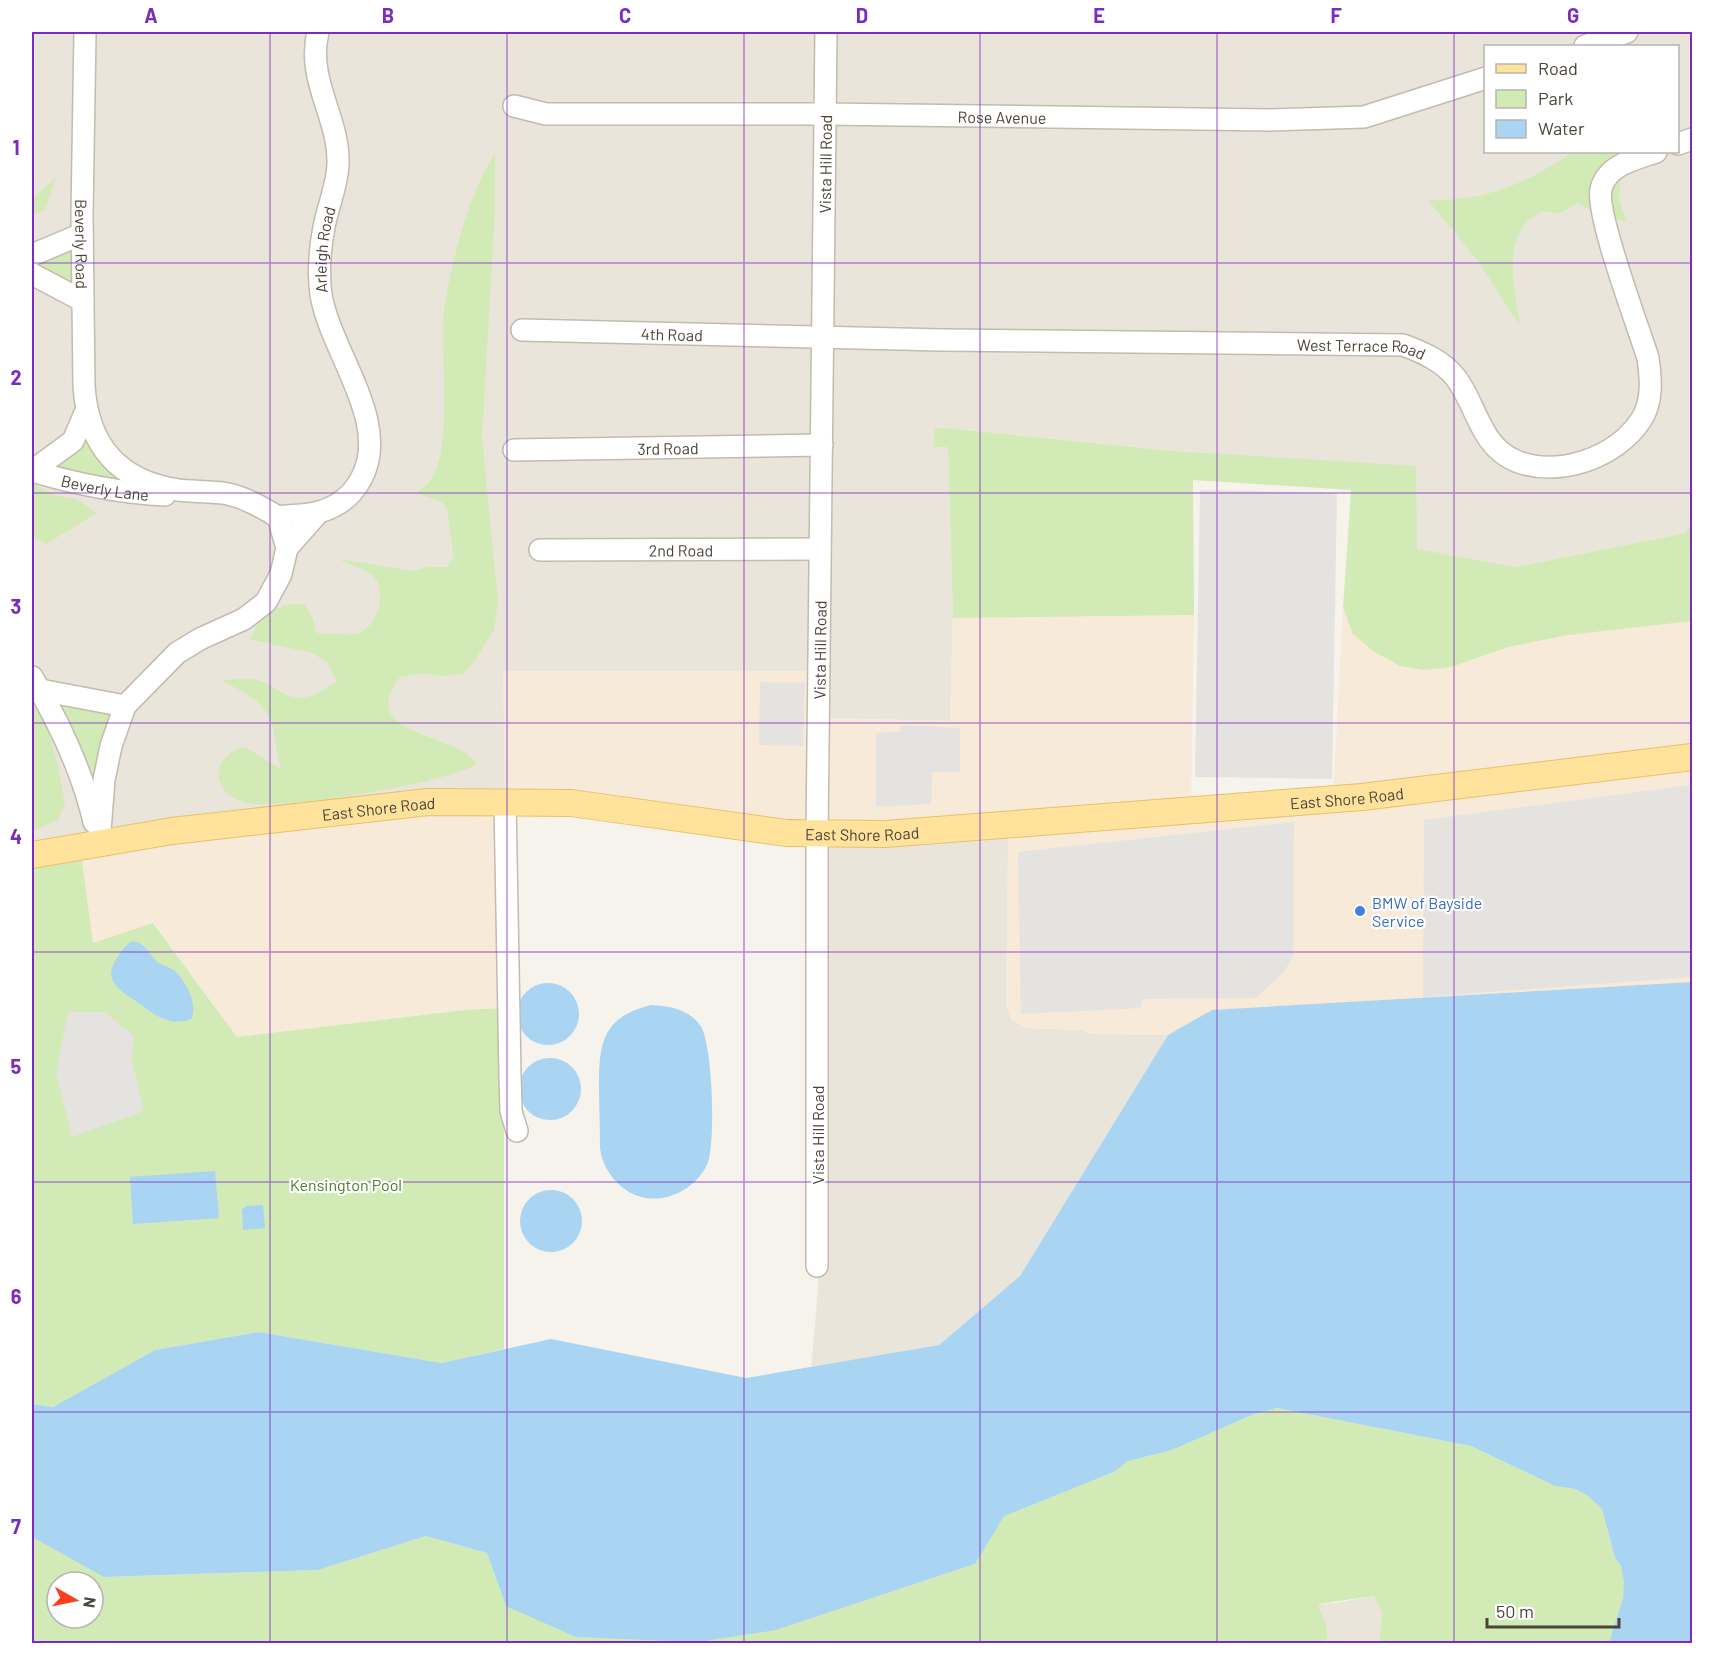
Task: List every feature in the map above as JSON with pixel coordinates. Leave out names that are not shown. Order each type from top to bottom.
[{"type":"main road","name":"East Shore Road","points":[[32,855],[202,827],[413,803],[505,801],[571,803],[817,835],[885,834],[1342,799],[1692,757]]},
{"type":"street","name":"Beverly Road","points":[[85,32],[82,234],[86,411],[96,439],[105,452]]},
{"type":"street","name":"Arleigh Road","points":[[280,522],[319,512],[344,500],[354,492],[369,465],[371,449],[364,409],[328,325],[321,294],[319,271],[324,226],[335,189],[338,164],[336,146],[315,71],[314,45],[318,32]]},
{"type":"street","name":"Vista Hill Road","points":[[817,1266],[817,835],[826,32]]},
{"type":"street","points":[[1588,45],[1627,32]]},
{"type":"street","name":"Rose Avenue","points":[[514,106],[546,114],[825,114],[1270,120],[1364,117],[1484,78]]},
{"type":"street","name":"West Terrace Road","points":[[823,337],[1403,345],[1430,355],[1455,376],[1479,424],[1493,444],[1515,460],[1547,468],[1565,467],[1597,456],[1617,445],[1642,420],[1649,402],[1652,382],[1648,358],[1601,215],[1601,189],[1611,173],[1622,163],[1653,153]]},
{"type":"street","points":[[32,255],[82,234]]},
{"type":"street","points":[[32,274],[83,301]]},
{"type":"street","name":"4th Road","points":[[522,330],[823,337]]},
{"type":"street","name":"Beverly Lane","points":[[32,471],[73,441],[86,411]]},
{"type":"street","name":"3rd Road","points":[[514,450],[822,445]]},
{"type":"street","name":"Beverly Lane","points":[[105,452],[112,461],[135,478],[176,489],[228,494],[262,507],[280,522]]},
{"type":"street","name":"Beverly Lane","points":[[32,471],[127,493],[172,496],[216,493]]},
{"type":"street","name":"Arleigh Road","points":[[99,843],[104,780],[111,746],[125,706],[177,653],[200,639],[244,619],[266,602],[281,574],[287,548],[319,512]]},
{"type":"street","points":[[280,522],[287,548]]},
{"type":"street","name":"2nd Road","points":[[540,550],[820,549]]},
{"type":"street","points":[[36,683],[125,706]]},
{"type":"street","points":[[36,683],[75,761],[87,792],[99,843]]},
{"type":"street","points":[[505,801],[511,1111],[517,1131]]},
{"type":"shaded area","points":[[32,32],[1692,32],[1692,523],[1685,533],[1515,567],[1416,549],[1416,467],[1173,451],[935,427],[933,446],[948,446],[953,618],[950,721],[818,718],[504,671],[505,801],[32,855]]},
{"type":"shaded area","points":[[1200,490],[1337,493],[1332,779],[1195,777]]},
{"type":"shaded area","points":[[1343,608],[1625,622],[1692,612],[1692,982],[1213,1010],[1168,1035],[1093,1034],[1082,1030],[1027,1028],[1011,1020],[1006,1005],[1008,825],[887,834],[506,801],[504,1008],[465,1010],[237,1037],[154,923],[93,943],[80,846],[505,801],[503,671],[818,671],[818,718],[950,721],[953,618],[1194,615],[1191,810],[1333,799]]},
{"type":"shaded area","points":[[760,682],[805,683],[803,746],[759,745]]},
{"type":"shaded area","points":[[900,725],[960,728],[960,772],[932,772],[931,804],[876,807],[876,733],[900,732]]},
{"type":"shaded area","points":[[1692,785],[1692,977],[1423,997],[1424,820]]},
{"type":"shaded area","points":[[1294,822],[1293,956],[1284,972],[1256,998],[1143,999],[1141,1008],[1021,1014],[1018,852]]},
{"type":"shaded area","points":[[1009,825],[1006,1005],[1027,1028],[1082,1030],[1093,1034],[1168,1035],[1020,1276],[939,1345],[811,1367],[818,1291],[817,835]]},
{"type":"shaded area","points":[[68,1012],[105,1012],[134,1036],[131,1056],[144,1111],[72,1137],[56,1074]]},
{"type":"shaded area","points":[[1374,1596],[1382,1613],[1379,1643],[1322,1643],[1328,1637],[1326,1624],[1318,1604]]},
{"type":"green space","points":[[1571,153],[1622,153],[1619,200],[1627,222],[1588,209],[1578,203],[1560,213],[1543,211],[1530,219],[1518,236],[1514,249],[1514,288],[1520,326],[1478,261],[1428,200],[1449,200],[1487,194],[1522,181]]},
{"type":"green space","points":[[495,154],[495,211],[482,437],[498,601],[494,630],[474,662],[463,674],[443,676],[420,673],[400,677],[389,697],[390,711],[399,722],[413,731],[466,753],[477,764],[460,772],[400,787],[329,799],[267,804],[248,803],[236,799],[221,784],[219,775],[220,766],[233,751],[245,747],[281,769],[274,733],[267,713],[248,695],[221,681],[259,680],[285,694],[299,698],[319,693],[337,681],[327,662],[312,653],[250,639],[259,623],[279,608],[287,605],[305,605],[313,619],[316,633],[357,634],[371,624],[379,608],[380,590],[372,575],[338,559],[413,571],[427,567],[447,567],[454,557],[447,510],[442,502],[416,493],[432,478],[442,447],[444,426],[443,324],[448,284],[468,211]]},
{"type":"green space","points":[[56,177],[45,209],[32,216],[32,199]]},
{"type":"green space","points":[[82,234],[83,301],[39,278],[32,255]]},
{"type":"green space","points":[[86,411],[113,461],[176,489],[68,482],[46,463]]},
{"type":"green space","points":[[935,427],[1173,451],[1416,466],[1417,549],[1515,567],[1685,533],[1692,523],[1692,621],[1567,635],[1508,647],[1451,667],[1424,670],[1400,666],[1373,651],[1353,634],[1343,608],[1351,490],[1193,480],[1194,615],[953,618],[948,447],[933,447]]},
{"type":"green space","points":[[32,483],[54,495],[77,499],[97,513],[46,544],[36,539],[32,528]]},
{"type":"green space","points":[[40,690],[125,706],[99,843]]},
{"type":"green space","points":[[32,697],[48,727],[65,803],[58,820],[32,831]]},
{"type":"green space","name":"Kensington Pool","points":[[80,846],[93,943],[153,923],[237,1037],[465,1010],[504,1008],[504,1349],[441,1363],[259,1332],[155,1350],[53,1407],[32,1404],[32,855]]},
{"type":"green space","points":[[1277,1408],[1471,1446],[1555,1486],[1575,1489],[1588,1496],[1602,1509],[1615,1558],[1621,1566],[1625,1581],[1623,1598],[1609,1644],[1379,1643],[1382,1613],[1374,1596],[1318,1604],[1326,1624],[1328,1637],[1322,1644],[32,1643],[32,1537],[92,1570],[45,1570],[45,1630],[105,1630],[105,1577],[318,1570],[426,1536],[487,1553],[506,1606],[776,1630],[975,1564],[1003,1516],[1114,1472],[1128,1461],[1172,1450],[1254,1414]]},
{"type":"water","points":[[132,941],[143,946],[156,961],[174,970],[180,976],[192,1001],[191,1019],[175,1022],[161,1018],[124,993],[115,984],[111,972],[113,966],[122,951]]},
{"type":"water","points":[[1692,982],[1692,1643],[1609,1643],[1623,1598],[1624,1581],[1621,1566],[1615,1558],[1602,1509],[1588,1496],[1575,1489],[1555,1486],[1471,1446],[1277,1408],[1254,1414],[1172,1450],[1128,1461],[1114,1472],[1004,1516],[975,1564],[776,1630],[698,1642],[576,1637],[506,1606],[487,1553],[426,1536],[318,1570],[105,1577],[105,1570],[91,1570],[32,1537],[32,1404],[53,1407],[155,1350],[259,1332],[441,1363],[551,1339],[746,1378],[939,1345],[1020,1276],[1168,1035],[1212,1010]]},
{"type":"water","points":[[542,983],[554,983],[570,992],[577,1002],[579,1014],[577,1026],[570,1036],[554,1045],[542,1045],[531,1040],[522,1031],[517,1020],[517,1008],[522,997],[531,988]]},
{"type":"water","points":[[651,1005],[684,1012],[700,1025],[708,1051],[712,1094],[712,1138],[707,1165],[701,1175],[684,1190],[662,1198],[640,1197],[623,1188],[606,1167],[600,1148],[599,1070],[603,1044],[613,1024],[635,1010]]},
{"type":"water","points":[[544,1058],[556,1058],[572,1067],[579,1077],[581,1089],[579,1101],[572,1111],[556,1120],[544,1120],[533,1115],[524,1106],[519,1095],[519,1083],[524,1072],[533,1063]]},
{"type":"water","points":[[215,1171],[219,1218],[133,1224],[130,1177]]},
{"type":"water","points":[[545,1190],[557,1190],[573,1199],[580,1209],[582,1221],[580,1233],[573,1243],[557,1252],[545,1252],[534,1247],[525,1238],[520,1227],[520,1215],[525,1204],[534,1195]]},
{"type":"water","points":[[263,1205],[265,1228],[243,1230],[242,1210],[246,1206]]},
{"type":"place","name":"BMW of Bayside Service","points":[[1360,911]]}]
